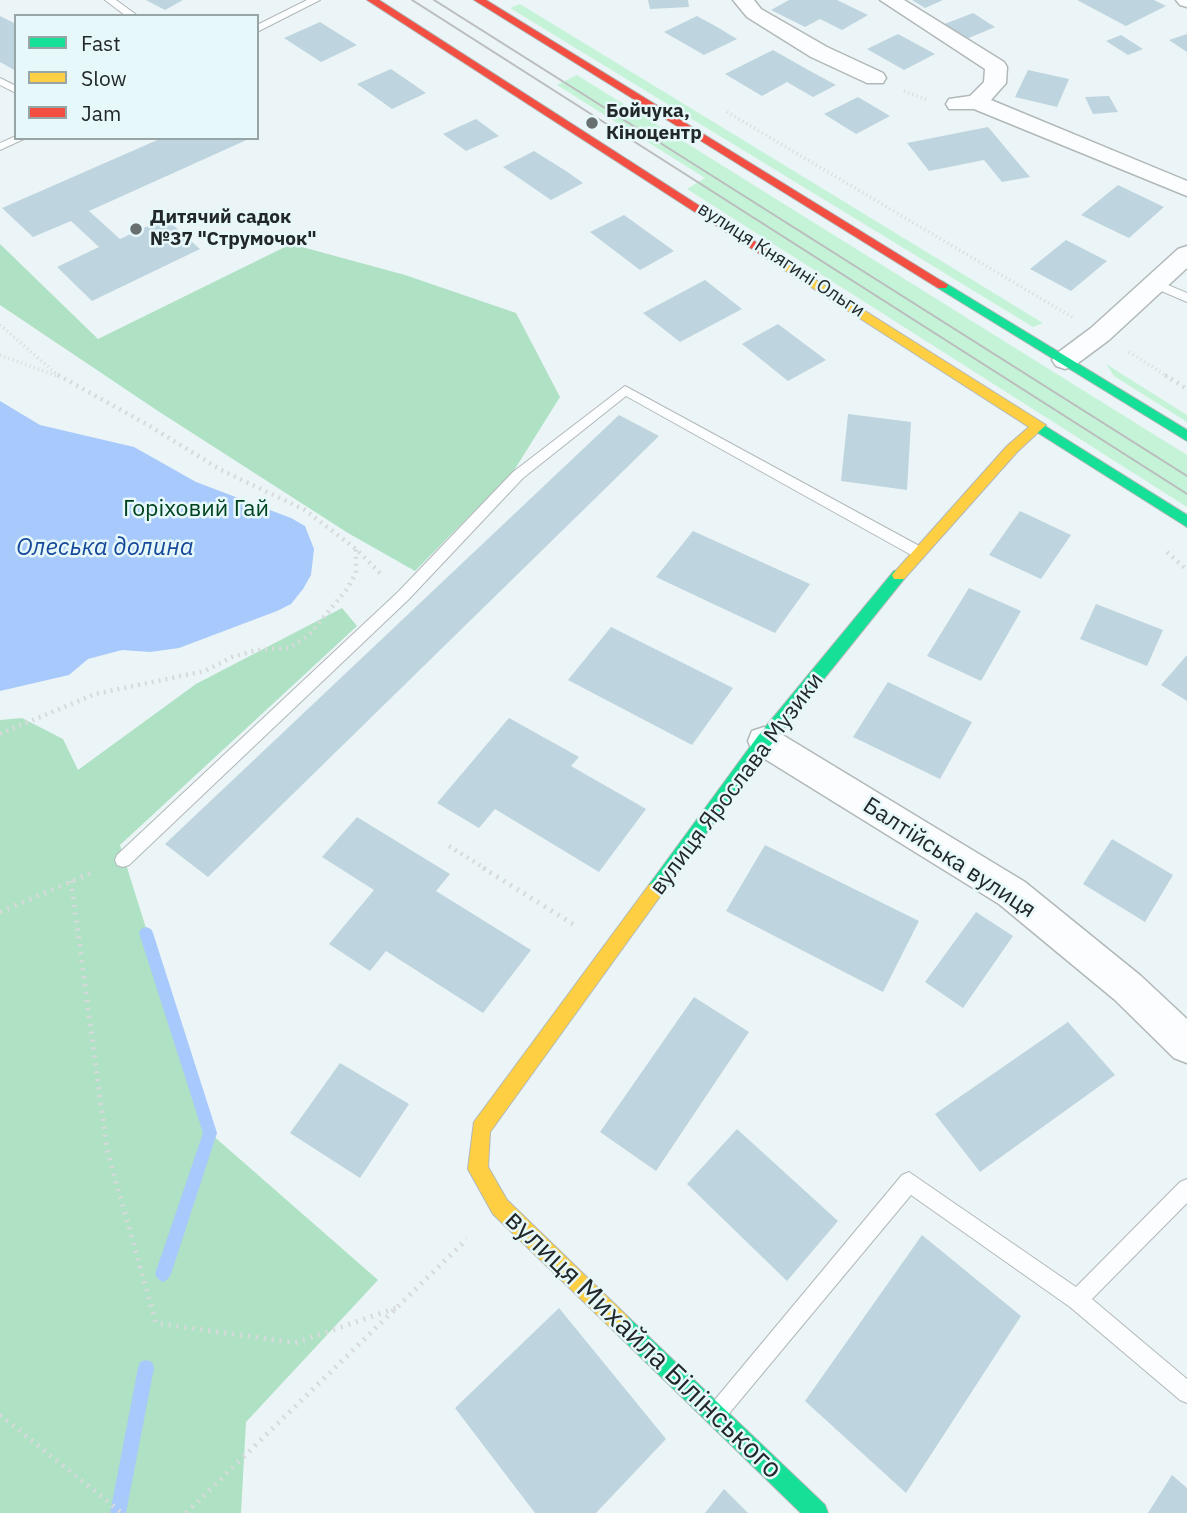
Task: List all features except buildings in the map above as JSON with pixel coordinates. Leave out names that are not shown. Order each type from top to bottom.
[{"type":"main road","name":"вулиця Княгині Ольги","points":[[372,0],[1187,522]]},
{"type":"main road","points":[[479,0],[1187,436]]},
{"type":"main road","name":"вулиця Ярослава Музики","points":[[478,1169],[481,1129],[764,741],[918,552],[1012,449],[1039,425]]},
{"type":"main road","name":"вулиця Михайла Білінського","points":[[478,1169],[500,1207],[817,1513]]},
{"type":"street","points":[[743,0],[754,13],[797,39],[875,78]]},
{"type":"street","points":[[890,0],[996,67],[995,83],[967,103]]},
{"type":"street","points":[[967,103],[1187,189]]},
{"type":"street","points":[[1065,360],[1100,334],[1187,254]]},
{"type":"street","name":"Балтійська вулиця","points":[[764,741],[1012,893],[1128,988],[1187,1045]]},
{"type":"lane","points":[[110,0],[131,14]]},
{"type":"lane","points":[[259,28],[315,0]]},
{"type":"lane","points":[[0,148],[17,140]]},
{"type":"lane","points":[[1156,284],[1187,298]]},
{"type":"lane","points":[[123,860],[403,596],[518,475],[625,390],[918,552]]},
{"type":"lane","points":[[715,1415],[909,1182],[1077,1300],[1187,1393]]},
{"type":"lane","points":[[1077,1300],[1187,1189]]},
{"type":"path","points":[[875,78],[922,99],[967,103]]},
{"type":"path","points":[[718,106],[1073,317]]},
{"type":"path","points":[[0,324],[61,378]]},
{"type":"path","points":[[1121,347],[1187,389]]},
{"type":"path","points":[[0,355],[61,378],[148,425],[221,470],[305,510],[356,549],[403,596]]},
{"type":"path","points":[[0,734],[95,694],[205,671],[232,657],[257,650],[289,648],[309,635],[347,589],[356,573],[356,549]]},
{"type":"path","points":[[449,846],[612,949]]},
{"type":"path","points":[[0,912],[123,860]]},
{"type":"path","points":[[71,881],[107,1150],[156,1322],[295,1343],[396,1308]]},
{"type":"path","points":[[186,1513],[500,1207]]},
{"type":"path","points":[[0,1415],[122,1513]]},
{"type":"green space","points":[[520,4],[1043,323],[1033,327],[510,8]]},
{"type":"green space","points":[[577,75],[1187,455],[1187,507],[687,189],[705,178],[557,85]]},
{"type":"green space","points":[[0,244],[98,339],[291,244],[405,275],[516,313],[560,397],[513,472],[415,571],[348,533],[0,305]]},
{"type":"green space","points":[[1106,364],[1187,415],[1187,422],[1114,376]]},
{"type":"green space","points":[[342,608],[357,626],[120,845],[210,1133],[378,1280],[246,1422],[241,1513],[0,1513],[0,720],[22,718],[63,739],[78,770],[196,684]]},
{"type":"water","name":"Олеська долина","points":[[0,401],[40,425],[134,447],[196,482],[291,518],[305,526],[314,549],[311,575],[303,589],[291,604],[277,611],[179,648],[150,652],[122,650],[88,659],[69,675],[0,691]]},
{"type":"waterway","points":[[146,933],[210,1133],[163,1274]]},
{"type":"waterway","points":[[118,1513],[146,1368]]},
{"type":"tram line","points":[[412,0],[1187,494]]},
{"type":"tram line","points":[[434,0],[1187,476]]},
{"type":"traffic: fast","points":[[942,285],[1187,436]]},
{"type":"traffic: fast","points":[[1037,426],[1187,522]]},
{"type":"traffic: fast","points":[[655,890],[764,741],[899,575]]},
{"type":"traffic: fast","points":[[621,1324],[817,1513]]},
{"type":"traffic: slow","points":[[784,264],[1037,426]]},
{"type":"traffic: slow","points":[[899,575],[1012,449],[1039,425]]},
{"type":"traffic: slow","points":[[621,1324],[500,1207],[478,1169],[481,1129],[655,890]]},
{"type":"traffic: jam","points":[[372,0],[784,264]]},
{"type":"traffic: jam","points":[[479,0],[942,285]]},
{"type":"place","name":"Бойчука, Кіноцентр","points":[[592,123]]},
{"type":"place","name":"Дитячий садок №37 \"Струмочок\"","points":[[136,229]]},
{"type":"park label","name":"Горіховий Гай","points":[[196,509]]}]
